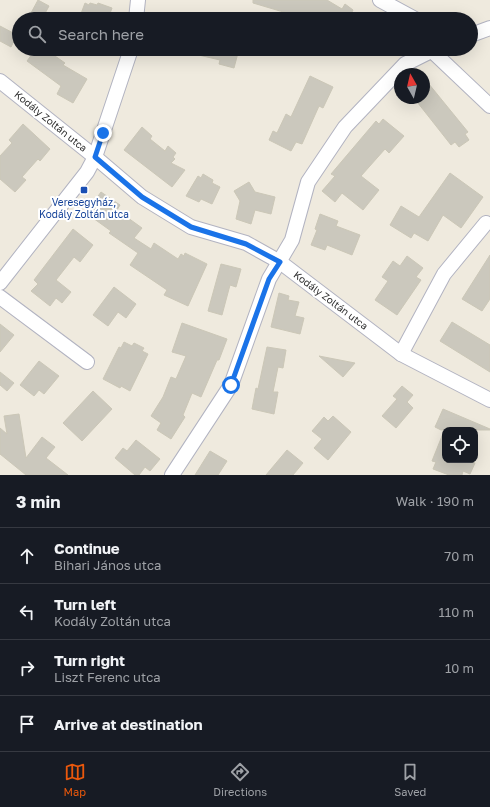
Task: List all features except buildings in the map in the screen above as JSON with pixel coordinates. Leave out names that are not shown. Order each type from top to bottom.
[{"type":"street","points":[[137,12],[138,0]]},
{"type":"street","points":[[380,0],[403,12]]},
{"type":"street","points":[[478,32],[490,28]]},
{"type":"street","points":[[0,283],[87,172],[95,157],[129,56]]},
{"type":"street","points":[[172,475],[231,385],[269,279],[292,240],[308,182],[345,127],[405,64],[421,56]]},
{"type":"street","points":[[439,56],[490,106]]},
{"type":"street","name":"Kodály Zoltán utca","points":[[0,81],[95,157],[142,197],[191,227],[246,244],[280,262],[401,354],[490,400]]},
{"type":"street","points":[[401,354],[444,274],[486,223]]},
{"type":"street","points":[[0,297],[87,362]]},
{"type":"place","name":"Veresegyház, Kodály Zoltán utca","points":[[84,190]]},
{"type":"route","points":[[103,133],[95,157],[142,197],[191,227],[246,244],[280,262],[269,279],[231,385]]}]
